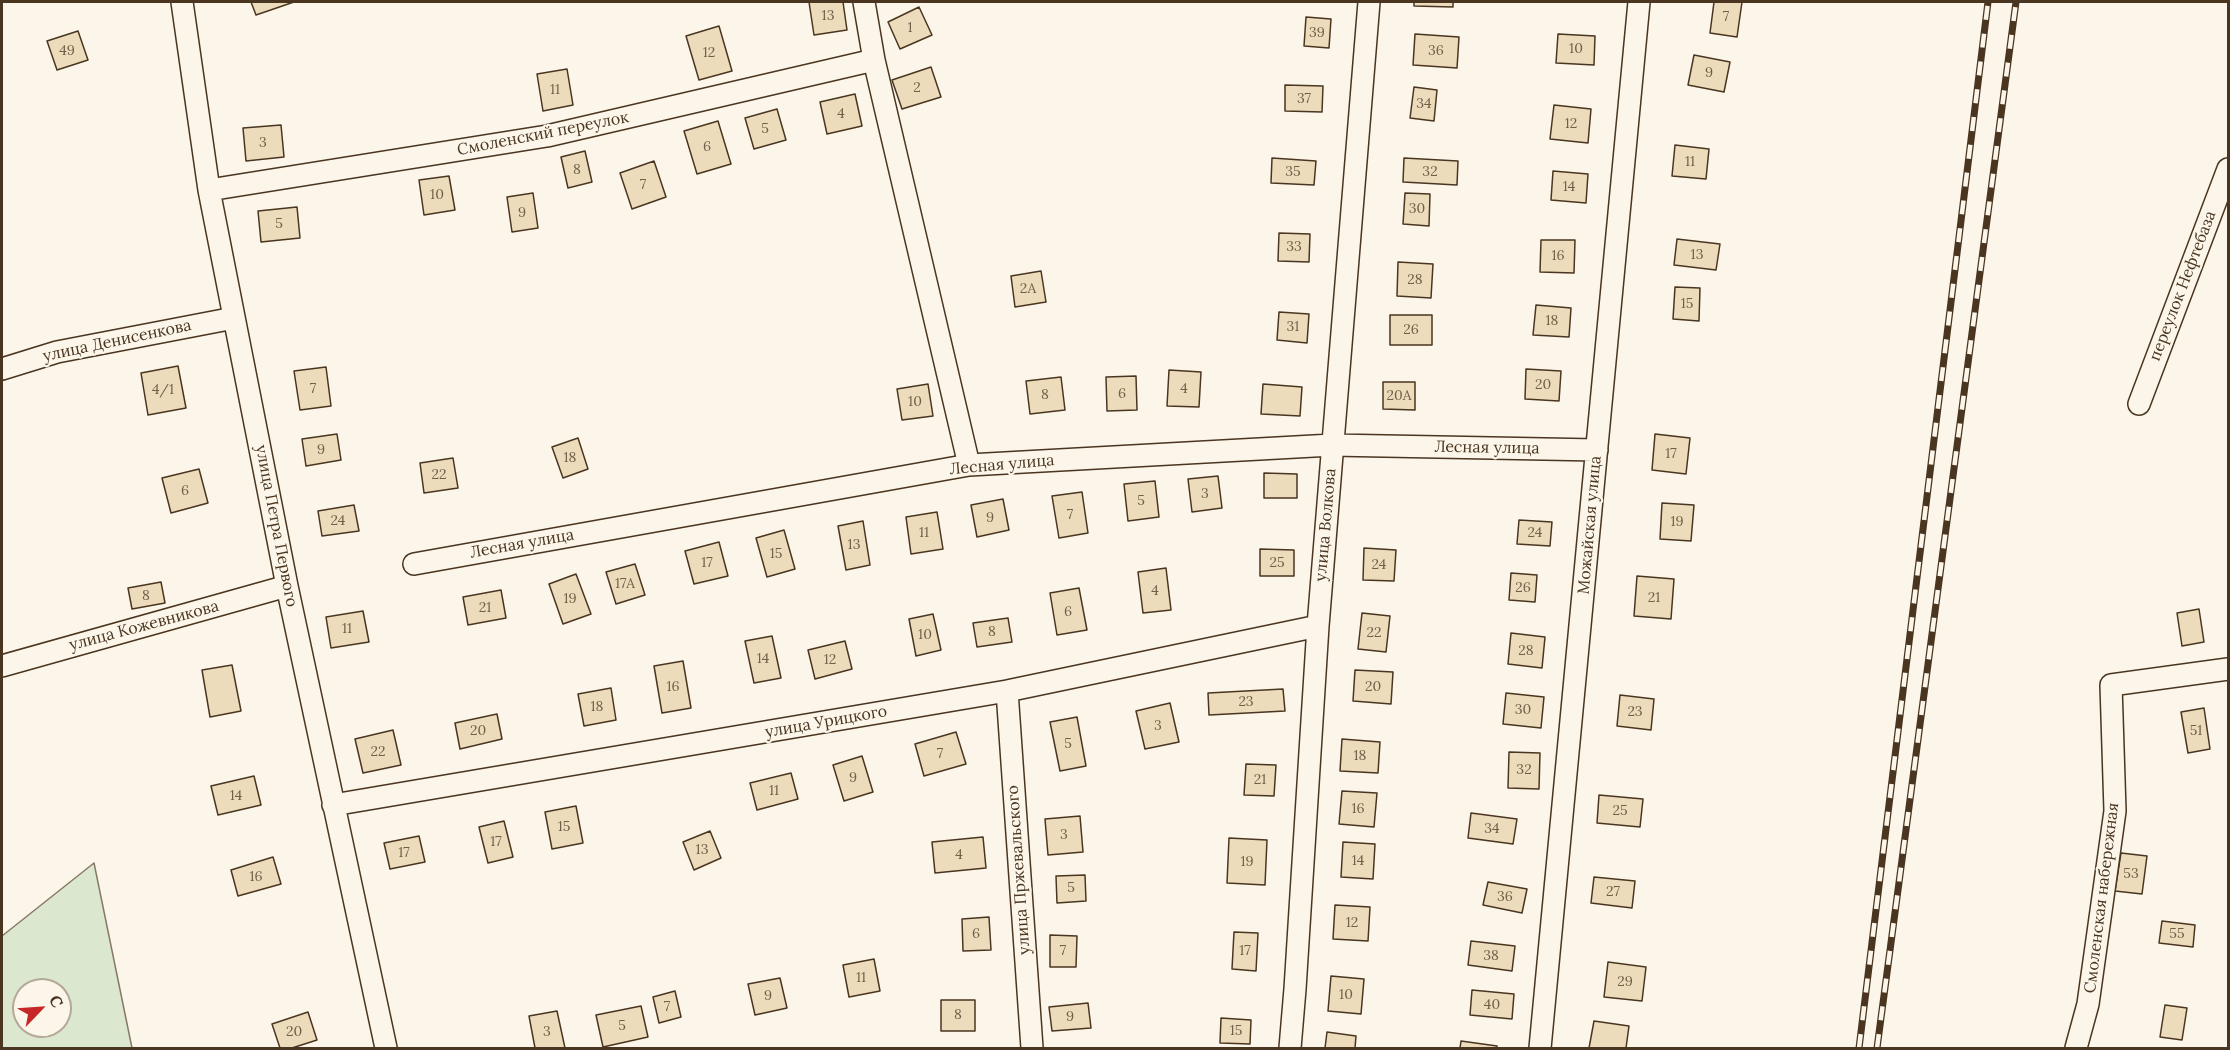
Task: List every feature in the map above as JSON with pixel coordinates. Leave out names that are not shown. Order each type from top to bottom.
[{"type":"street","name":"улица Петра Первого","points":[[182,2],[209,190],[287,586],[386,1048]]},
{"type":"street","points":[[864,2],[874,60],[969,465]]},
{"type":"street","name":"улица Волкова","points":[[1290,1048],[1318,626],[1369,2]]},
{"type":"street","name":"Можайская улица","points":[[1540,1048],[1639,2]]},
{"type":"street","name":"Смоленский переулок","points":[[209,190],[547,136],[874,60]]},
{"type":"street","name":"переулок Нефтебаза","points":[[2139,404],[2229,169]]},
{"type":"street","name":"улица Денисенкова","points":[[2,369],[57,352],[234,318]]},
{"type":"street","name":"Лесная улица","points":[[414,564],[969,465],[1332,445],[1597,450]]},
{"type":"street","name":"улица Кожевникова","points":[[2,666],[287,586]]},
{"type":"street","name":"улица Урицкого","points":[[333,805],[1007,691],[1318,626]]},
{"type":"street","name":"Смоленская набережная","points":[[2076,1048],[2088,1004],[2115,811],[2110,685],[2229,669]]},
{"type":"street","name":"улица Пржевальского","points":[[1007,691],[1032,1048]]},
{"type":"green space","points":[[94,863],[132,1048],[2,1048],[2,936]]},
{"type":"building","points":[[251,2],[294,2],[256,15]]},
{"type":"building","points":[[809,2],[843,2],[847,30],[814,35]]},
{"type":"building","points":[[1414,2],[1453,2],[1453,7],[1414,6]]},
{"type":"building","points":[[1714,2],[1742,2],[1737,37],[1710,33]]},
{"type":"building","points":[[919,7],[932,35],[900,49],[888,22]]},
{"type":"building","points":[[1306,17],[1331,19],[1329,48],[1304,46]]},
{"type":"building","points":[[719,26],[732,71],[699,80],[686,36]]},
{"type":"building","points":[[78,31],[88,60],[57,70],[47,41]]},
{"type":"building","points":[[1415,34],[1459,37],[1457,68],[1413,65]]},
{"type":"building","points":[[1558,34],[1595,36],[1594,65],[1556,63]]},
{"type":"building","points":[[1694,55],[1730,62],[1724,92],[1688,85]]},
{"type":"building","points":[[931,67],[941,97],[902,109],[892,80]]},
{"type":"building","points":[[567,69],[573,105],[543,111],[537,74]]},
{"type":"building","points":[[1285,85],[1323,86],[1322,112],[1285,111]]},
{"type":"building","points":[[1414,87],[1437,90],[1434,121],[1410,118]]},
{"type":"building","points":[[855,94],[862,126],[827,134],[820,102]]},
{"type":"building","points":[[1554,105],[1591,109],[1588,143],[1550,139]]},
{"type":"building","points":[[777,109],[786,140],[754,149],[745,118]]},
{"type":"building","points":[[718,121],[731,164],[697,174],[684,131]]},
{"type":"building","points":[[281,125],[284,157],[246,161],[243,128]]},
{"type":"building","points":[[1675,145],[1709,149],[1706,179],[1672,176]]},
{"type":"building","points":[[585,151],[592,182],[568,188],[561,157]]},
{"type":"building","points":[[1272,158],[1316,161],[1314,185],[1271,183]]},
{"type":"building","points":[[1404,158],[1458,161],[1457,185],[1403,182]]},
{"type":"building","points":[[654,161],[666,197],[632,209],[620,173]]},
{"type":"building","points":[[1553,171],[1588,174],[1586,203],[1551,200]]},
{"type":"building","points":[[449,176],[455,210],[424,215],[419,180]]},
{"type":"building","points":[[533,193],[538,228],[512,232],[507,197]]},
{"type":"building","points":[[1405,193],[1430,194],[1429,226],[1403,224]]},
{"type":"building","points":[[297,207],[300,238],[261,242],[258,211]]},
{"type":"building","points":[[1279,233],[1310,234],[1309,262],[1278,261]]},
{"type":"building","points":[[1677,239],[1720,244],[1716,270],[1674,265]]},
{"type":"building","points":[[1541,240],[1575,240],[1574,273],[1540,272]]},
{"type":"building","points":[[1398,262],[1433,264],[1431,298],[1397,296]]},
{"type":"building","points":[[1041,271],[1046,302],[1015,307],[1011,276]]},
{"type":"building","points":[[1675,287],[1700,288],[1699,321],[1673,319]]},
{"type":"building","points":[[1536,305],[1571,308],[1569,337],[1533,335]]},
{"type":"building","points":[[1279,312],[1309,314],[1307,343],[1277,340]]},
{"type":"building","points":[[1390,315],[1432,315],[1432,345],[1390,345]]},
{"type":"building","points":[[178,366],[186,408],[148,415],[141,373]]},
{"type":"building","points":[[326,367],[331,406],[300,410],[294,371]]},
{"type":"building","points":[[1526,369],[1561,371],[1559,401],[1525,399]]},
{"type":"building","points":[[1169,370],[1201,372],[1199,407],[1167,406]]},
{"type":"building","points":[[1136,376],[1137,410],[1107,411],[1106,377]]},
{"type":"building","points":[[1061,377],[1065,410],[1030,414],[1026,381]]},
{"type":"building","points":[[1383,382],[1415,382],[1415,410],[1383,409]]},
{"type":"building","points":[[928,384],[933,416],[902,420],[897,389]]},
{"type":"building","points":[[1263,384],[1302,387],[1300,416],[1261,414]]},
{"type":"building","points":[[337,434],[341,460],[306,466],[302,439]]},
{"type":"building","points":[[1655,434],[1690,438],[1686,474],[1652,470]]},
{"type":"building","points":[[578,438],[588,469],[563,478],[552,447]]},
{"type":"building","points":[[453,458],[458,488],[424,493],[420,463]]},
{"type":"building","points":[[199,469],[208,503],[171,513],[162,478]]},
{"type":"building","points":[[1264,473],[1297,474],[1297,498],[1264,498]]},
{"type":"building","points":[[1218,476],[1222,508],[1192,512],[1188,479]]},
{"type":"building","points":[[1155,481],[1159,517],[1128,521],[1124,484]]},
{"type":"building","points":[[1082,492],[1088,533],[1059,538],[1052,496]]},
{"type":"building","points":[[1003,499],[1009,530],[977,537],[971,505]]},
{"type":"building","points":[[1662,503],[1694,505],[1691,541],[1660,539]]},
{"type":"building","points":[[354,505],[359,531],[322,536],[318,511]]},
{"type":"building","points":[[937,512],[943,549],[911,554],[906,517]]},
{"type":"building","points":[[1519,520],[1552,522],[1550,546],[1517,544]]},
{"type":"building","points":[[863,521],[870,565],[846,570],[838,526]]},
{"type":"building","points":[[784,530],[795,569],[767,577],[756,538]]},
{"type":"building","points":[[719,542],[728,576],[694,584],[685,551]]},
{"type":"building","points":[[1364,548],[1396,550],[1394,581],[1363,580]]},
{"type":"building","points":[[1260,549],[1294,550],[1294,576],[1260,576]]},
{"type":"building","points":[[635,564],[645,595],[616,604],[606,572]]},
{"type":"building","points":[[1166,568],[1171,610],[1143,613],[1138,572]]},
{"type":"building","points":[[1511,573],[1537,575],[1535,602],[1509,600]]},
{"type":"building","points":[[576,574],[591,614],[563,624],[549,584]]},
{"type":"building","points":[[1637,576],[1674,579],[1671,619],[1634,616]]},
{"type":"building","points":[[161,582],[165,603],[132,609],[128,588]]},
{"type":"building","points":[[1079,588],[1087,630],[1057,635],[1050,593]]},
{"type":"building","points":[[501,590],[506,618],[468,625],[463,597]]},
{"type":"building","points":[[2199,609],[2204,642],[2182,646],[2177,613]]},
{"type":"building","points":[[363,611],[369,642],[331,648],[326,617]]},
{"type":"building","points":[[1362,613],[1390,616],[1386,652],[1358,649]]},
{"type":"building","points":[[933,614],[941,650],[916,656],[909,619]]},
{"type":"building","points":[[1008,618],[1012,642],[977,647],[973,623]]},
{"type":"building","points":[[1511,633],[1545,637],[1542,668],[1508,664]]},
{"type":"building","points":[[772,636],[781,678],[754,683],[745,641]]},
{"type":"building","points":[[845,641],[852,669],[815,679],[808,650]]},
{"type":"building","points":[[683,661],[691,708],[662,713],[654,666]]},
{"type":"building","points":[[232,665],[241,711],[210,717],[202,670]]},
{"type":"building","points":[[1355,670],[1393,672],[1391,704],[1353,701]]},
{"type":"building","points":[[611,688],[616,720],[584,726],[578,694]]},
{"type":"building","points":[[1283,689],[1285,711],[1209,715],[1208,693]]},
{"type":"building","points":[[1506,693],[1544,697],[1541,728],[1503,724]]},
{"type":"building","points":[[1620,695],[1654,699],[1651,730],[1617,726]]},
{"type":"building","points":[[1170,703],[1179,742],[1145,749],[1136,711]]},
{"type":"building","points":[[2204,708],[2210,749],[2188,753],[2181,712]]},
{"type":"building","points":[[497,714],[502,739],[460,749],[455,723]]},
{"type":"building","points":[[1077,717],[1086,766],[1060,771],[1050,722]]},
{"type":"building","points":[[393,730],[401,765],[363,773],[355,739]]},
{"type":"building","points":[[956,732],[966,764],[924,776],[915,744]]},
{"type":"building","points":[[1342,739],[1380,742],[1378,773],[1340,771]]},
{"type":"building","points":[[1509,752],[1540,753],[1539,789],[1508,788]]},
{"type":"building","points":[[862,756],[873,792],[844,801],[833,765]]},
{"type":"building","points":[[1246,764],[1276,765],[1274,796],[1244,795]]},
{"type":"building","points":[[791,773],[798,799],[757,810],[750,783]]},
{"type":"building","points":[[254,776],[261,805],[218,815],[211,786]]},
{"type":"building","points":[[1342,791],[1377,793],[1374,827],[1339,824]]},
{"type":"building","points":[[1599,795],[1643,799],[1640,827],[1597,823]]},
{"type":"building","points":[[576,806],[583,843],[552,849],[545,812]]},
{"type":"building","points":[[1471,813],[1517,819],[1513,844],[1468,838]]},
{"type":"building","points":[[1080,816],[1083,852],[1048,855],[1045,819]]},
{"type":"building","points":[[504,821],[513,857],[488,863],[479,827]]},
{"type":"building","points":[[710,831],[721,858],[694,870],[683,842]]},
{"type":"building","points":[[419,836],[425,862],[390,869],[384,843]]},
{"type":"building","points":[[983,837],[986,868],[935,873],[932,842]]},
{"type":"building","points":[[1229,838],[1267,840],[1265,885],[1227,883]]},
{"type":"building","points":[[1343,842],[1375,844],[1373,879],[1341,877]]},
{"type":"building","points":[[2121,853],[2147,856],[2142,894],[2115,891]]},
{"type":"building","points":[[273,857],[281,884],[238,896],[231,870]]},
{"type":"building","points":[[1085,875],[1086,901],[1057,903],[1056,876]]},
{"type":"building","points":[[1594,877],[1635,881],[1632,908],[1591,903]]},
{"type":"building","points":[[1488,882],[1527,889],[1522,913],[1483,905]]},
{"type":"building","points":[[1335,905],[1370,907],[1368,941],[1333,939]]},
{"type":"building","points":[[989,917],[991,950],[963,951],[962,919]]},
{"type":"building","points":[[2162,921],[2195,925],[2193,947],[2159,943]]},
{"type":"building","points":[[1234,932],[1258,933],[1256,971],[1232,969]]},
{"type":"building","points":[[1050,935],[1077,936],[1076,967],[1050,967]]},
{"type":"building","points":[[1471,941],[1515,946],[1512,971],[1468,965]]},
{"type":"building","points":[[874,959],[880,991],[849,997],[843,965]]},
{"type":"building","points":[[1608,962],[1646,967],[1642,1001],[1604,997]]},
{"type":"building","points":[[1331,976],[1364,979],[1361,1014],[1328,1011]]},
{"type":"building","points":[[780,978],[787,1008],[755,1015],[748,984]]},
{"type":"building","points":[[1472,990],[1514,994],[1512,1019],[1470,1015]]},
{"type":"building","points":[[675,991],[681,1017],[659,1023],[653,997]]},
{"type":"building","points":[[941,1000],[975,1000],[975,1031],[941,1031]]},
{"type":"building","points":[[1088,1003],[1091,1028],[1052,1031],[1049,1007]]},
{"type":"building","points":[[2165,1005],[2187,1008],[2182,1040],[2160,1037]]},
{"type":"building","points":[[641,1006],[648,1037],[603,1047],[596,1015]]},
{"type":"building","points":[[557,1011],[565,1048],[535,1048],[529,1016]]},
{"type":"building","points":[[308,1012],[317,1040],[292,1048],[280,1048],[272,1024]]},
{"type":"building","points":[[1221,1018],[1251,1020],[1250,1044],[1220,1043]]},
{"type":"building","points":[[1594,1021],[1629,1026],[1626,1048],[1589,1048]]},
{"type":"building","points":[[1327,1032],[1356,1036],[1355,1048],[1325,1048]]},
{"type":"building","points":[[1461,1041],[1497,1046],[1497,1048],[1460,1048]]},
{"type":"railway","points":[[1859,1048],[1988,2]]},
{"type":"railway","points":[[1877,1048],[2016,2]]}]
